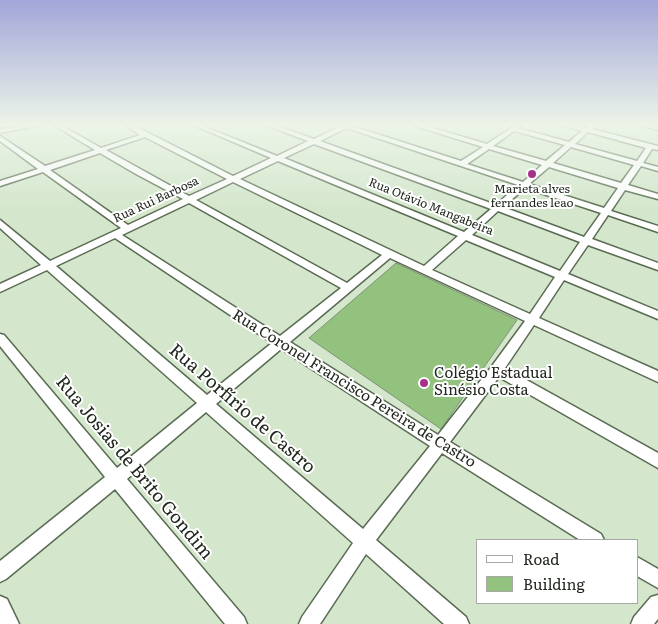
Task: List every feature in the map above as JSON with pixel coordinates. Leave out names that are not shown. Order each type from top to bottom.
[{"type":"street","name":"Rua Coronel Francisco Pereira de Castro","points":[[24,153],[42,170],[121,231],[281,344],[593,539]]},
{"type":"street","points":[[0,184],[91,153]]},
{"type":"street","points":[[105,153],[349,288]]},
{"type":"street","points":[[182,153],[424,271],[658,376]]},
{"type":"street","name":"Rua Otávio Mangabeira","points":[[267,153],[658,315]]},
{"type":"street","name":"Rua Rui Barbosa","points":[[0,288],[285,153]]},
{"type":"street","points":[[348,153],[658,267]]},
{"type":"street","points":[[430,153],[658,229]]},
{"type":"street","points":[[462,164],[479,153]]},
{"type":"street","points":[[514,153],[658,197]]},
{"type":"street","points":[[424,271],[559,153]]},
{"type":"street","points":[[601,153],[658,169]]},
{"type":"street","points":[[309,624],[365,541],[497,370],[564,275],[606,211],[649,153]]},
{"type":"street","name":"Rua Porfírio de Castro","points":[[0,223],[459,624]]},
{"type":"street","points":[[0,573],[389,254]]},
{"type":"street","name":"Rua Josias de Brito Gondim","points":[[0,338],[237,624]]},
{"type":"street","points":[[497,370],[658,461]]},
{"type":"street","points":[[638,567],[658,579]]},
{"type":"street","points":[[641,624],[658,604]]},
{"type":"street","points":[[0,606],[9,624]]},
{"type":"building","name":"Colégio Estadual Sinésio Costa","points":[[396,263],[517,320],[441,429],[309,338]]},
{"type":"place","name":"Marieta alves fernandes leao","points":[[532,174]]},
{"type":"place","name":"Colégio Estadual Sinésio Costa","points":[[424,383]]}]
